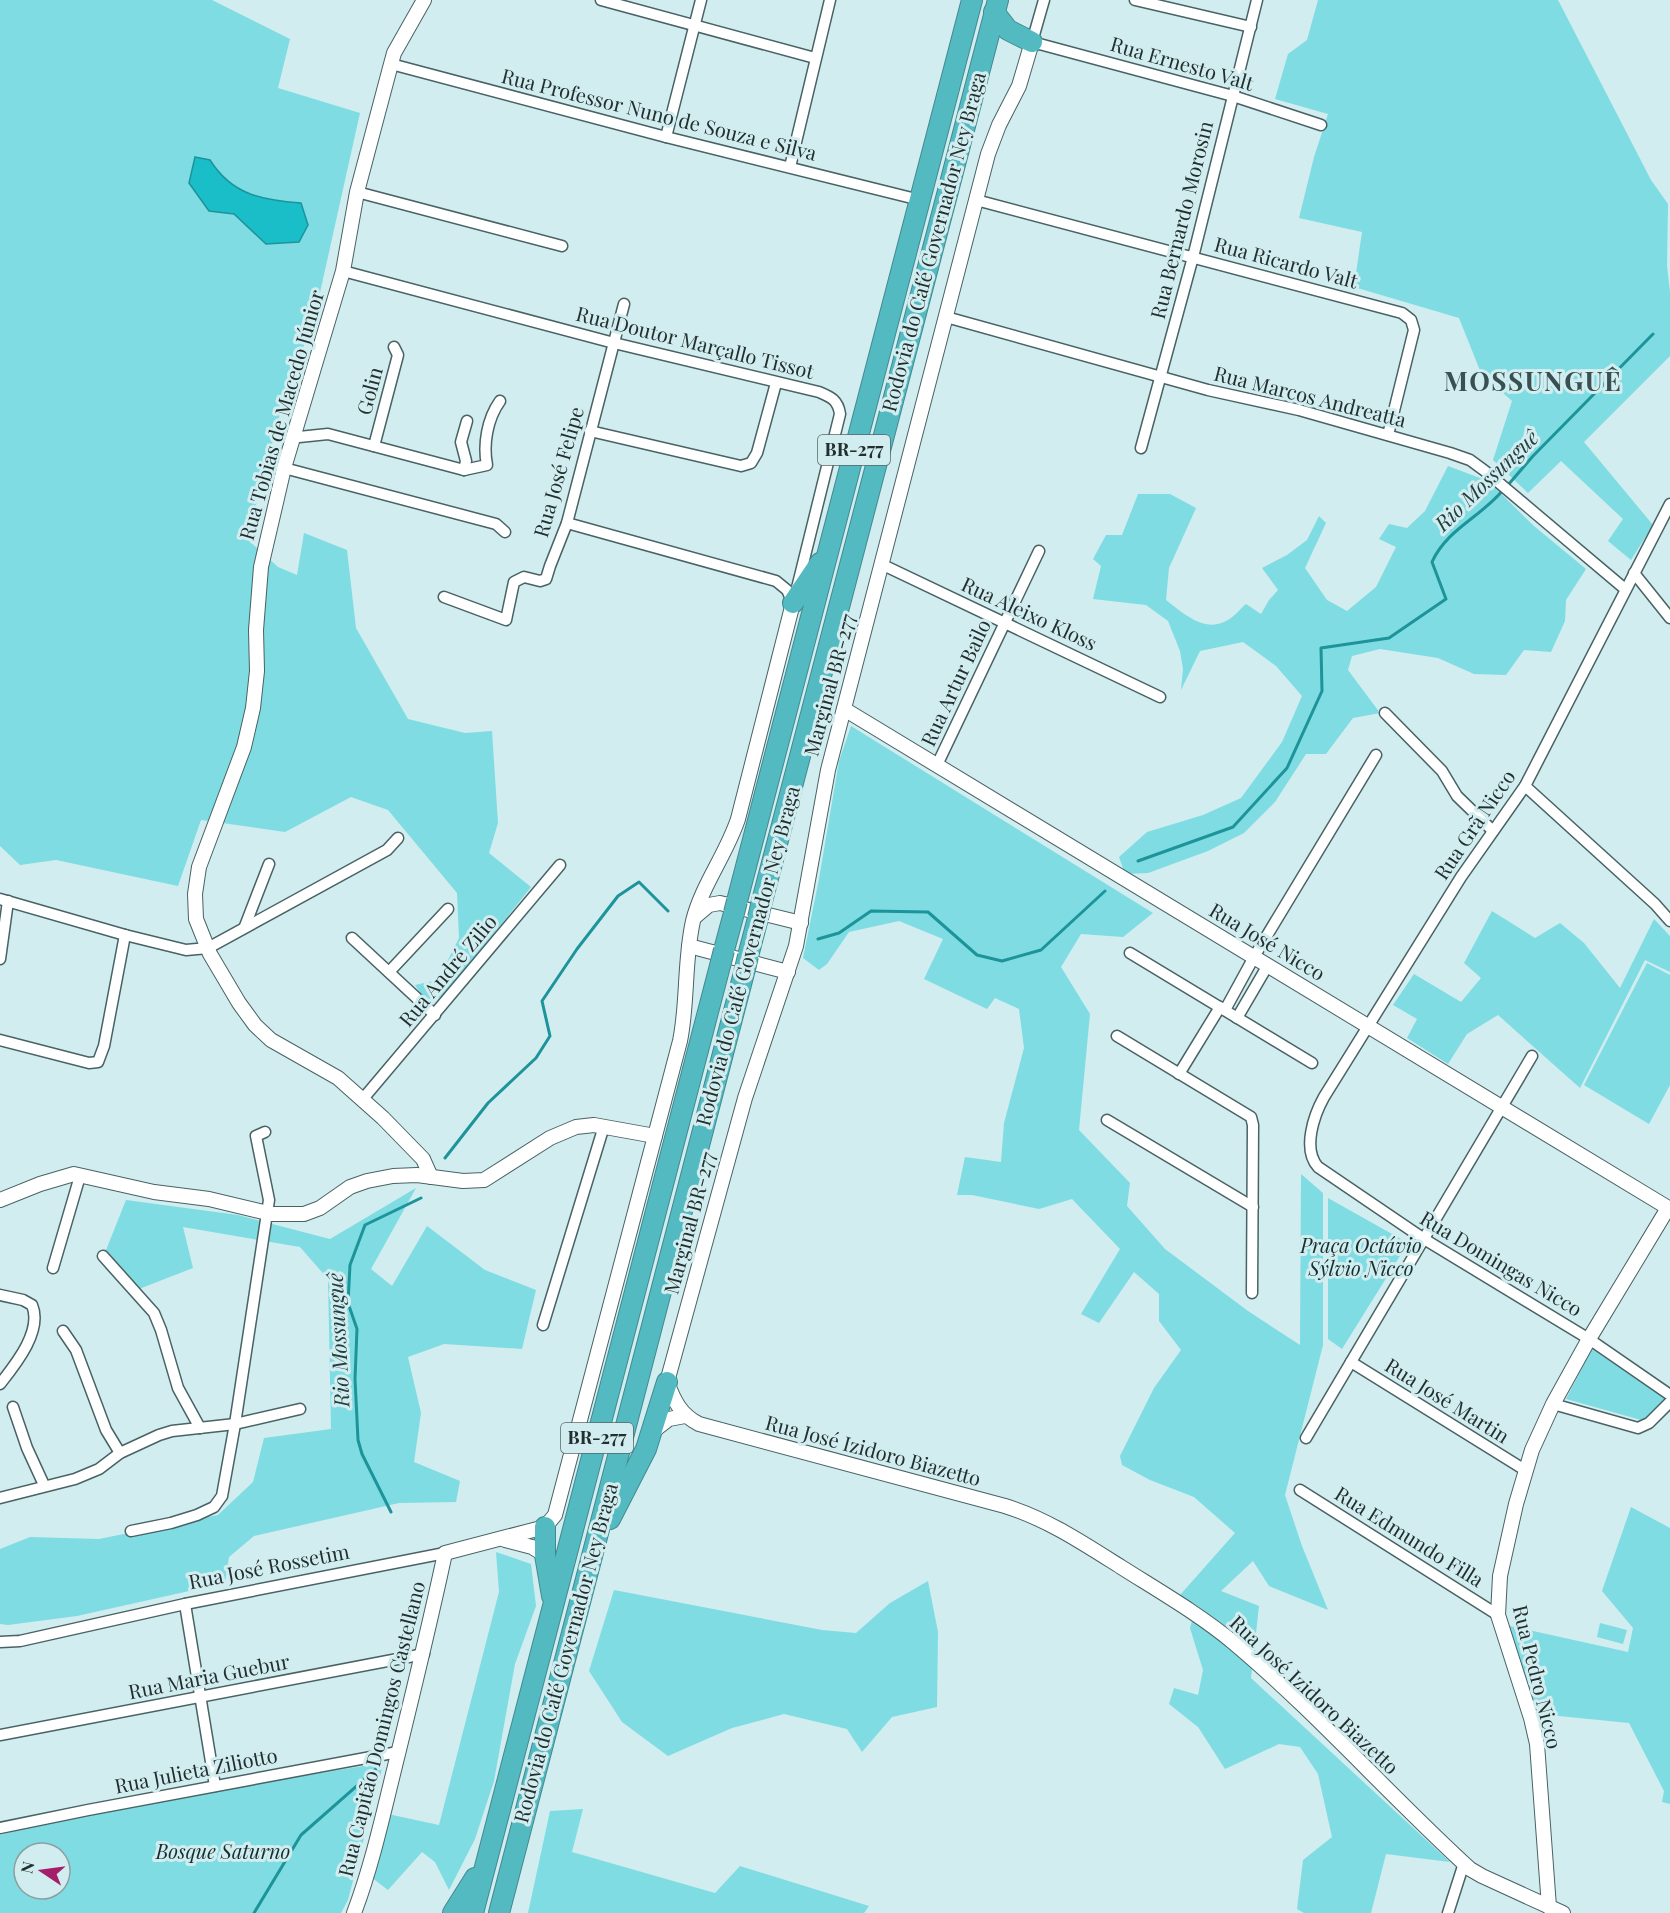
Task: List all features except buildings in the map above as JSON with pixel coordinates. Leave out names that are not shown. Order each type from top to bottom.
[{"type":"highway","name":"Rodovia do Café Governador Ney Braga","points":[[473,1913],[972,0]]},
{"type":"highway","name":"Rodovia do Café Governador Ney Braga","points":[[503,1907],[593,1551],[996,6]]},
{"type":"highway","points":[[996,6],[1008,30],[1032,42]]},
{"type":"highway","points":[[793,603],[828,551]]},
{"type":"highway","points":[[593,1551],[643,1457],[667,1382]]},
{"type":"highway","points":[[545,1527],[545,1555],[553,1606]]},
{"type":"highway","points":[[453,1913],[476,1877],[493,1837]]},
{"type":"street","name":"Rua Tobias de Macedo Júnior","points":[[424,0],[394,53],[357,192],[343,271],[284,468],[261,567],[256,630],[257,671],[253,708],[244,747],[199,867],[195,894],[196,919],[207,948],[239,1003],[255,1025],[271,1040],[338,1078],[423,1159],[431,1177]]},
{"type":"street","points":[[601,0],[815,58]]},
{"type":"street","points":[[666,137],[701,0]]},
{"type":"street","points":[[790,167],[830,0]]},
{"type":"street","name":"Marginal BR-277","points":[[667,1382],[745,1098],[788,972],[801,923],[823,790],[976,200],[995,134],[1019,86],[1044,0]]},
{"type":"street","points":[[1136,0],[1251,27]]},
{"type":"street","name":"Rua Bernardo Morosin","points":[[1141,448],[1193,257],[1257,0]]},
{"type":"street","name":"Rua Ernesto Valt","points":[[1032,42],[1233,96],[1321,125]]},
{"type":"street","name":"Rua Professor Nuno de Souza e Silva","points":[[391,64],[666,137],[920,200]]},
{"type":"street","points":[[357,192],[562,246]]},
{"type":"street","name":"Rua Ricardo Valt","points":[[976,200],[1397,311],[1411,320],[1413,335],[1388,435]]},
{"type":"street","name":"Rua Doutor Marçallo Tissot","points":[[343,271],[614,343],[819,392],[832,398],[838,405],[840,414],[793,603]]},
{"type":"street","name":"Rua José Felipe","points":[[444,597],[506,620],[514,582],[524,577],[540,581],[546,579],[567,523],[624,304]]},
{"type":"street","name":"Rua Marcos Andreatta","points":[[946,317],[1218,392],[1299,410],[1461,456],[1477,465],[1625,589]]},
{"type":"street","name":"Golin","points":[[374,446],[398,355],[394,347]]},
{"type":"street","points":[[590,431],[741,466],[751,463],[757,453],[776,383]]},
{"type":"street","points":[[294,435],[300,437],[328,434],[464,470],[487,465],[484,449],[495,408],[500,401]]},
{"type":"street","points":[[464,470],[466,461],[461,442],[467,420]]},
{"type":"street","points":[[284,468],[496,524],[505,532]]},
{"type":"street","name":"Rua Grã Nicco","points":[[1314,1163],[1311,1138],[1319,1106],[1445,900],[1525,786],[1670,504]]},
{"type":"street","points":[[545,1527],[555,1515],[684,1020],[689,946],[694,919],[702,896],[729,844],[738,819],[793,603],[787,590],[776,581],[567,523]]},
{"type":"street","name":"Rua Artur Bailo","points":[[937,765],[1039,551]]},
{"type":"street","name":"Rua Aleixo Kloss","points":[[881,564],[1160,697]]},
{"type":"street","points":[[1634,573],[1670,618]]},
{"type":"street","name":"Rua José Nicco","points":[[844,709],[1669,1208]]},
{"type":"street","points":[[1386,713],[1442,771],[1456,796],[1493,831]]},
{"type":"street","points":[[1179,1074],[1222,1009],[1376,755]]},
{"type":"street","points":[[1525,786],[1655,904],[1670,921]]},
{"type":"street","points":[[0,959],[4,900],[186,950],[207,948],[387,850],[398,838]]},
{"type":"street","points":[[245,926],[268,864]]},
{"type":"street","name":"Rua André Zilio","points":[[362,1100],[560,865]]},
{"type":"street","points":[[694,919],[709,905],[720,903],[801,923]]},
{"type":"street","points":[[389,972],[448,909]]},
{"type":"street","points":[[0,1040],[89,1063],[98,1062],[105,1046],[125,935]]},
{"type":"street","points":[[352,938],[435,1015]]},
{"type":"street","points":[[689,946],[788,972]]},
{"type":"street","points":[[1130,953],[1312,1063]]},
{"type":"street","points":[[1237,1018],[1268,965]]},
{"type":"street","points":[[1117,1036],[1251,1117],[1253,1125],[1252,1293]]},
{"type":"street","points":[[1306,1438],[1532,1056]]},
{"type":"street","points":[[1107,1120],[1253,1207]]},
{"type":"street","points":[[0,1200],[40,1184],[74,1174],[154,1192],[209,1199],[267,1213],[304,1214],[320,1208],[350,1188],[367,1180],[417,1175],[463,1181],[484,1180],[550,1138],[576,1127],[604,1126],[655,1137]]},
{"type":"street","points":[[543,1325],[604,1126]]},
{"type":"street","points":[[131,1531],[196,1515],[214,1507],[222,1496],[269,1200],[256,1136],[266,1132]]},
{"type":"street","name":"Rua Domingas Nicco","points":[[1314,1163],[1424,1239],[1589,1339],[1670,1395]]},
{"type":"street","points":[[53,1268],[80,1176]]},
{"type":"street","name":"Rua Pedro Nicco","points":[[1549,1907],[1537,1744],[1498,1615],[1500,1576],[1525,1470],[1538,1434],[1589,1339],[1669,1208]]},
{"type":"street","points":[[102,1256],[154,1313],[178,1388],[200,1428]]},
{"type":"street","points":[[0,1295],[23,1300],[33,1305],[35,1311],[34,1323],[21,1359],[0,1384]]},
{"type":"street","points":[[63,1331],[76,1350],[106,1430],[120,1453]]},
{"type":"street","name":"Rua José Martin","points":[[1351,1362],[1525,1470]]},
{"type":"street","points":[[652,1432],[669,1419],[685,1416],[673,1399],[667,1382]]},
{"type":"street","points":[[1553,1404],[1638,1428],[1649,1423],[1670,1402]]},
{"type":"street","points":[[13,1407],[27,1448],[44,1485]]},
{"type":"street","points":[[0,1498],[75,1479],[99,1469],[120,1453],[159,1435],[235,1424],[300,1408]]},
{"type":"street","name":"Rua José Izidoro Biazetto","points":[[685,1416],[715,1429],[1005,1506],[1035,1516],[1067,1534],[1167,1596],[1232,1642],[1464,1863],[1482,1876],[1563,1913]]},
{"type":"street","name":"Rua Edmundo Filla","points":[[1300,1490],[1498,1615]]},
{"type":"street","name":"Rua José Rossetim","points":[[0,1642],[20,1641],[185,1604],[446,1553],[545,1527]]},
{"type":"street","points":[[503,1539],[532,1547],[545,1555]]},
{"type":"street","name":"Rua Capitão Domingos Castellano","points":[[354,1913],[366,1879],[424,1654],[446,1553]]},
{"type":"street","points":[[185,1604],[215,1786]]},
{"type":"street","name":"Rua Maria Guebur","points":[[0,1735],[424,1654]]},
{"type":"street","name":"Rua Julieta Ziliotto","points":[[0,1828],[398,1752]]},
{"type":"street","points":[[1448,1913],[1464,1863]]},
{"type":"green space","points":[[0,0],[212,0],[290,39],[278,88],[360,113],[315,315],[281,410],[247,539],[278,567],[297,575],[304,533],[347,550],[356,628],[408,719],[465,733],[492,731],[498,823],[489,853],[531,887],[446,994],[427,1004],[415,985],[438,980],[459,938],[457,893],[388,810],[351,797],[285,832],[201,820],[178,886],[56,860],[20,865],[0,846]]},
{"type":"green space","points":[[1318,0],[1558,0],[1651,180],[1668,204],[1667,266],[1670,292],[1670,356],[1584,442],[1653,525],[1631,560],[1608,541],[1623,519],[1561,461],[1528,493],[1493,460],[1512,401],[1481,373],[1459,318],[1354,287],[1362,232],[1299,218],[1314,157],[1328,114],[1275,99],[1288,54],[1307,40]]},
{"type":"green space","points":[[1448,466],[1488,481],[1534,526],[1586,569],[1566,600],[1565,621],[1551,652],[1524,650],[1506,675],[1474,674],[1438,658],[1380,649],[1352,656],[1348,670],[1380,713],[1353,718],[1326,754],[1306,754],[1275,802],[1244,833],[1208,851],[1148,873],[1125,874],[1119,857],[1147,832],[1203,815],[1241,798],[1282,742],[1302,696],[1276,666],[1243,642],[1200,651],[1181,690],[1183,669],[1180,651],[1168,621],[1146,605],[1093,599],[1101,566],[1093,559],[1106,535],[1122,535],[1138,494],[1170,494],[1196,508],[1169,568],[1166,600],[1195,620],[1211,625],[1233,617],[1246,604],[1261,614],[1278,590],[1262,568],[1287,555],[1307,540],[1319,516],[1326,523],[1305,568],[1327,600],[1347,611],[1376,587],[1396,547],[1379,539],[1389,524],[1407,528],[1425,511]]},
{"type":"green space","points":[[851,726],[1153,913],[1123,937],[1081,934],[1061,967],[1090,1014],[1079,1130],[1130,1183],[1127,1206],[1165,1249],[1248,1311],[1300,1345],[1301,1174],[1323,1193],[1323,1345],[1285,1495],[1302,1546],[1328,1610],[1269,1586],[1253,1561],[1221,1591],[1259,1606],[1251,1678],[1450,1862],[1386,1854],[1371,1913],[1304,1913],[1297,1909],[1303,1860],[1332,1837],[1318,1774],[1300,1747],[1279,1744],[1225,1769],[1198,1727],[1169,1704],[1174,1688],[1198,1695],[1203,1670],[1190,1628],[1196,1606],[1180,1595],[1235,1533],[1194,1497],[1150,1480],[1122,1465],[1120,1456],[1154,1388],[1181,1350],[1159,1321],[1159,1294],[1134,1272],[1099,1323],[1081,1314],[1120,1249],[1072,1199],[1039,1209],[972,1195],[957,1195],[965,1157],[1001,1162],[1004,1123],[1024,1048],[1019,1009],[995,998],[987,1009],[924,979],[943,939],[899,921],[849,932],[827,964],[819,970],[803,958],[839,761]]},
{"type":"green space","points":[[1492,911],[1535,938],[1560,923],[1584,943],[1620,988],[1654,919],[1670,936],[1670,972],[1645,960],[1580,1088],[1498,1015],[1467,1034],[1448,1064],[1407,1038],[1417,1019],[1393,1005],[1414,974],[1461,1002],[1481,978],[1464,963]]},
{"type":"green space","points":[[1647,963],[1670,975],[1670,1085],[1649,1124],[1584,1085]]},
{"type":"green space","points":[[416,1188],[371,1269],[392,1286],[427,1226],[485,1270],[536,1290],[522,1349],[444,1344],[408,1357],[421,1413],[414,1462],[460,1481],[456,1502],[399,1503],[254,1536],[229,1557],[225,1583],[77,1616],[8,1625],[0,1624],[0,1549],[30,1537],[99,1539],[218,1515],[253,1482],[264,1438],[331,1429],[328,1279],[300,1247],[183,1227],[193,1268],[139,1289],[106,1250],[126,1200],[238,1215],[330,1239]]},
{"type":"green space","name":"Praça Octávio Sýlvio Nicco","points":[[1328,1198],[1408,1243],[1342,1349],[1328,1339]]},
{"type":"green space","points":[[1592,1349],[1665,1399],[1641,1420],[1566,1399]]},
{"type":"green space","points":[[1631,1507],[1670,1528],[1670,1804],[1662,1802],[1664,1791],[1629,1723],[1539,1714],[1506,1625],[1628,1652],[1633,1628],[1602,1591]]},
{"type":"green space","points":[[496,1552],[531,1564],[536,1606],[515,1664],[494,1781],[475,1839],[449,1890],[435,1862],[422,1852],[388,1890],[371,1877],[388,1814],[439,1825],[499,1592]]},
{"type":"green space","points":[[928,1581],[938,1632],[937,1707],[892,1717],[862,1752],[847,1729],[784,1714],[732,1728],[668,1756],[622,1722],[589,1671],[614,1590],[822,1630],[856,1633],[890,1603]]},
{"type":"green space","points":[[1600,1623],[1627,1630],[1623,1644],[1597,1637]]},
{"type":"green space","name":"Bosque Saturno","points":[[383,1765],[348,1900],[341,1913],[0,1913],[0,1835],[86,1812],[363,1766]]},
{"type":"green space","points":[[583,1809],[572,1852],[715,1893],[740,1866],[869,1906],[864,1913],[528,1913],[550,1811]]},
{"type":"shaded area","points":[[195,157],[210,160],[228,181],[249,194],[273,200],[301,203],[308,225],[299,242],[266,244],[234,214],[209,211],[189,183]]},
{"type":"waterway","name":"Rio Mossunguê","points":[[1508,485],[1533,456],[1653,334]]},
{"type":"waterway","name":"Rio Mossunguê","points":[[1138,861],[1233,827],[1287,768],[1322,691],[1321,648],[1389,638],[1446,599],[1432,562],[1446,541],[1503,490]]},
{"type":"waterway","name":"Rio Mossunguê","points":[[445,1158],[488,1103],[536,1058],[550,1036],[542,1001],[577,949],[618,896],[639,882],[668,911]]},
{"type":"waterway","name":"Rio Mossunguê","points":[[818,939],[839,933],[871,911],[928,912],[977,955],[1002,961],[1041,950],[1105,891]]},
{"type":"waterway","name":"Rio Mossunguê","points":[[391,1512],[362,1454],[358,1440],[355,1379],[357,1329],[348,1303],[350,1265],[365,1225],[421,1198]]},
{"type":"waterway","name":"Rio Mossunguê","points":[[254,1913],[301,1835],[376,1769]]},
{"type":"district","name":"MOSSUNGUÊ","points":[[1533,382]]}]
